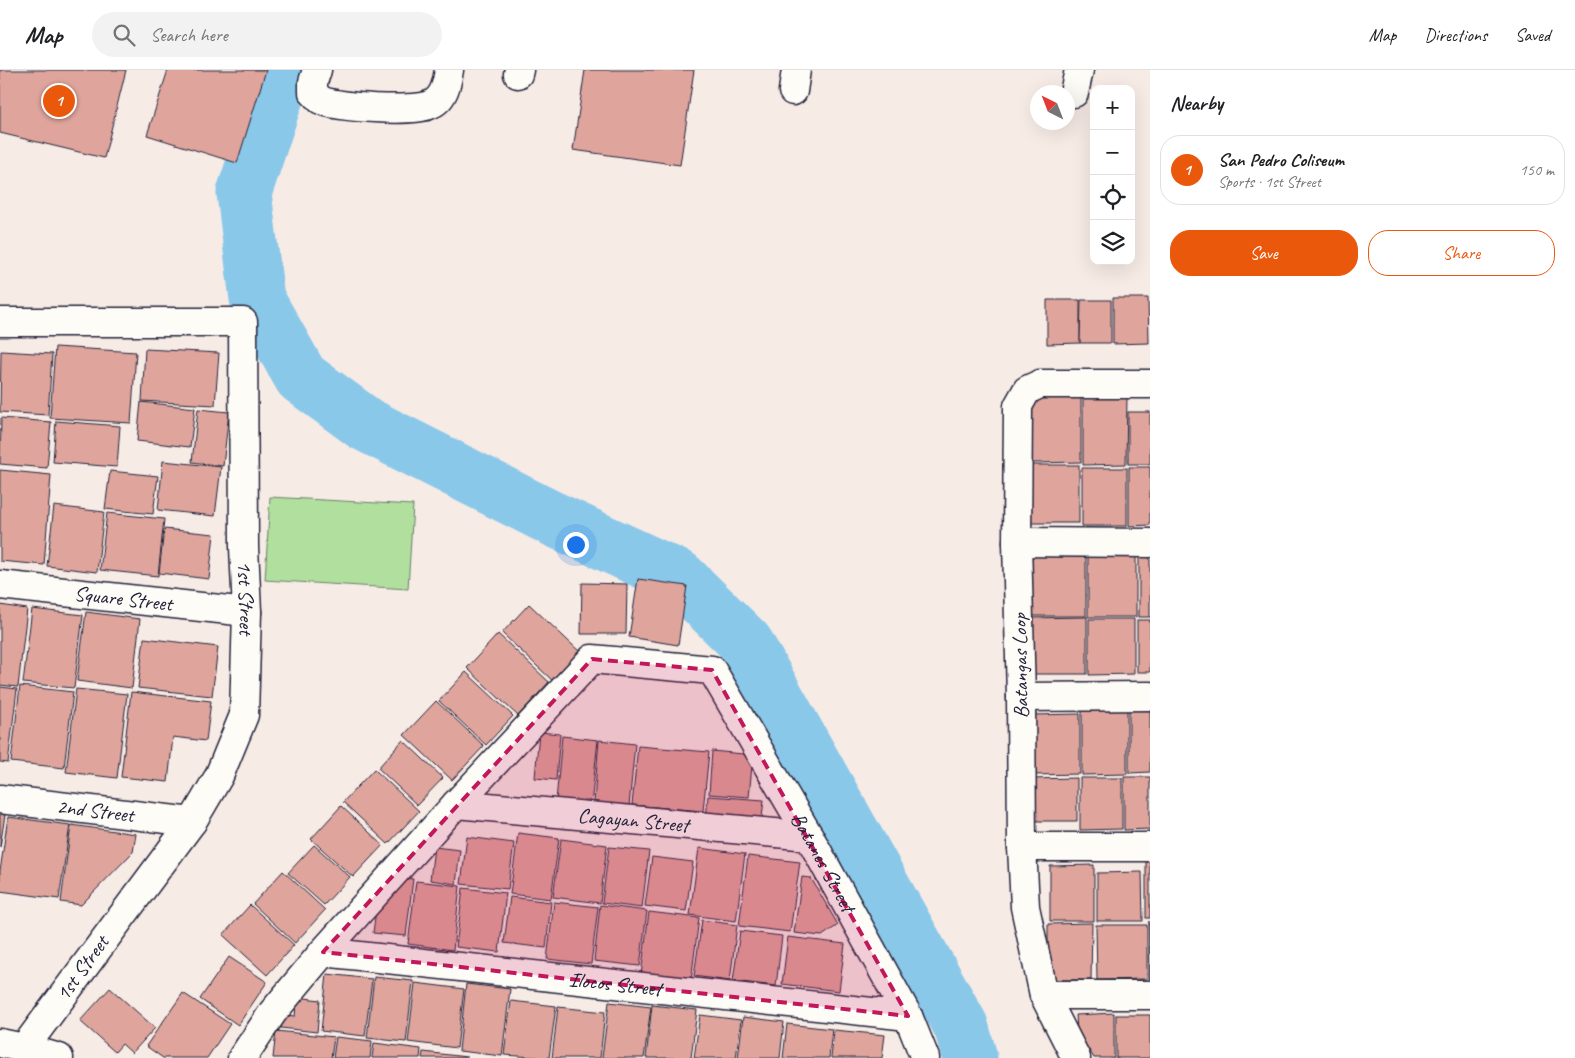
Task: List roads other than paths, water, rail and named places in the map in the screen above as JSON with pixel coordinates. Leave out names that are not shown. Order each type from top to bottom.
[{"type":"street","points":[[316,70],[313,92],[321,100],[358,107],[410,109],[430,105],[442,96],[449,70]]},
{"type":"street","name":"1st Street","points":[[0,322],[243,322],[244,537],[247,612],[244,715],[219,776],[192,822],[12,1046]]},
{"type":"street","name":"Batangas Loop","points":[[1076,1058],[1044,995],[1025,907],[1022,847],[1017,542],[1018,406],[1027,390],[1040,384],[1150,384]]},
{"type":"street","points":[[1017,542],[1150,543]]},
{"type":"street","name":"Square Street","points":[[0,585],[247,612]]},
{"type":"street","name":"Batanes Street","points":[[456,804],[592,659],[712,670],[809,836],[908,1016],[925,1058]]},
{"type":"street","points":[[1021,697],[1150,696]]},
{"type":"street","name":"2nd Street","points":[[0,799],[192,822]]},
{"type":"street","points":[[242,1058],[273,1012],[323,952],[456,804]]},
{"type":"street","name":"Cagayan Street","points":[[456,804],[809,836]]},
{"type":"street","points":[[1022,847],[1150,847]]},
{"type":"street","name":"Ilocos Street","points":[[323,952],[908,1016]]},
{"type":"street","points":[[1044,995],[1150,994]]},
{"type":"street","points":[[12,1046],[59,1058]]},
{"type":"waterway","points":[[285,70],[244,193],[257,299],[301,377],[365,424],[551,518],[680,578],[746,643],[961,1026],[970,1058]]},
{"type":"place","name":"San Pedro Coliseum","points":[[59,101]]}]
